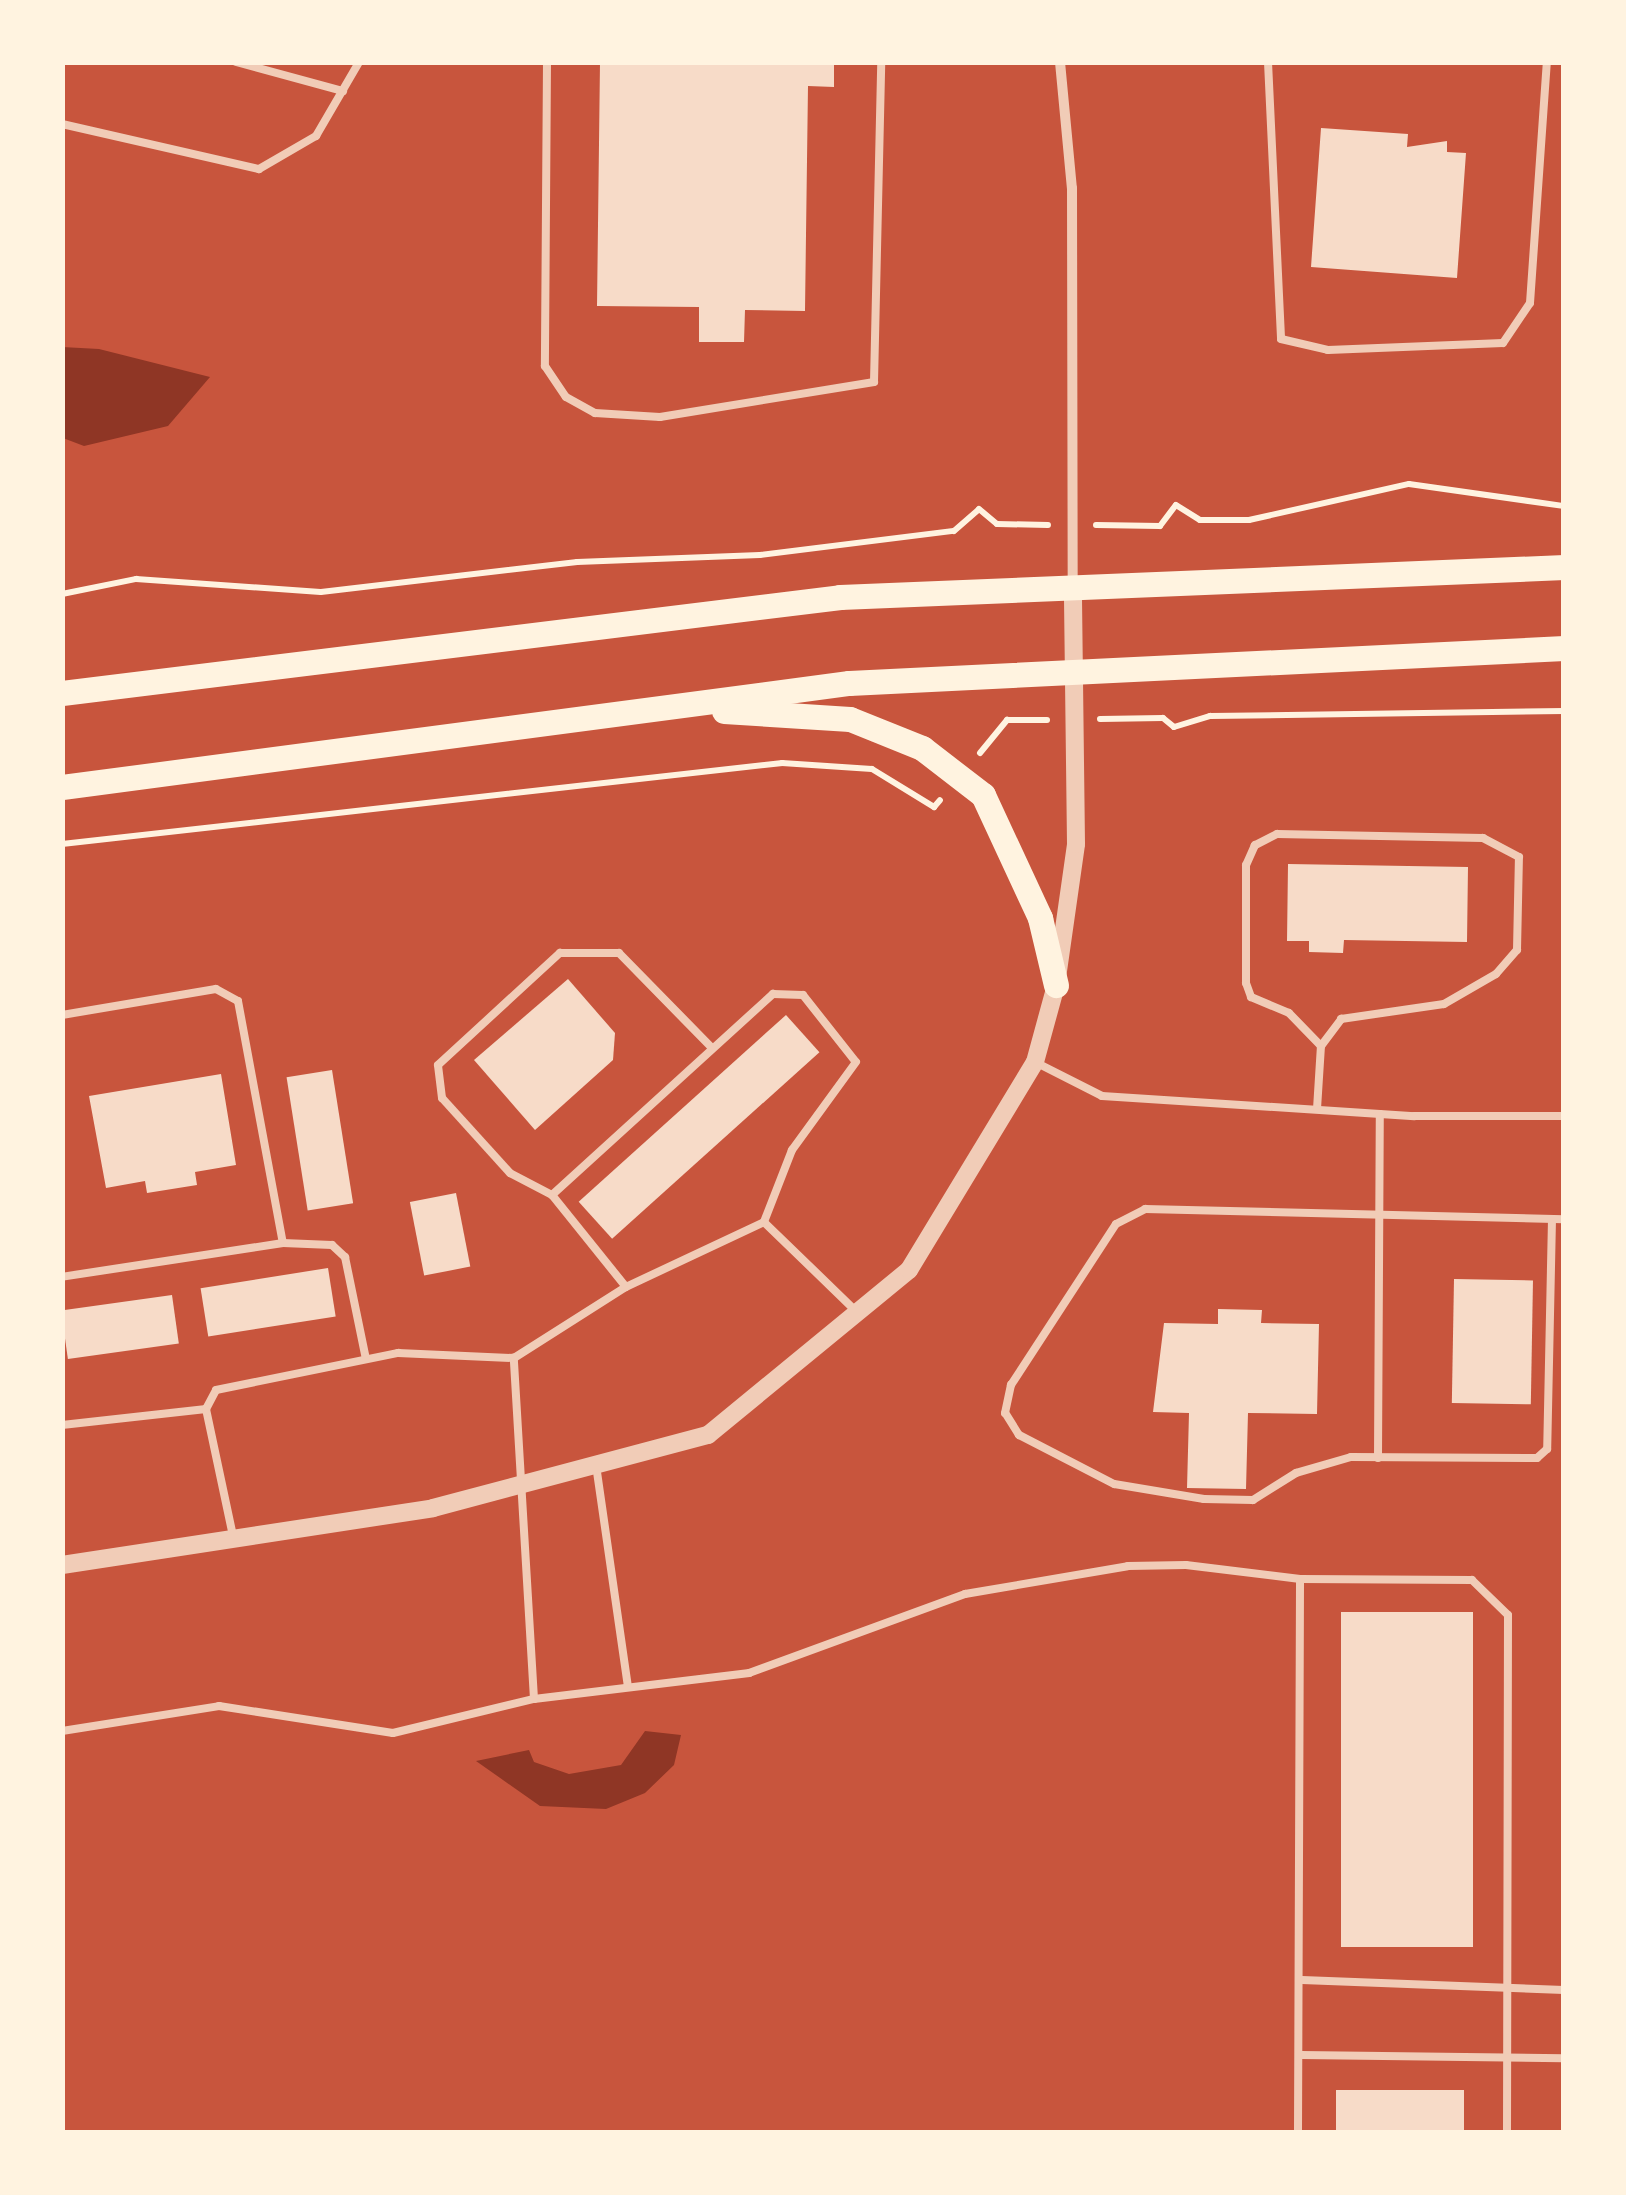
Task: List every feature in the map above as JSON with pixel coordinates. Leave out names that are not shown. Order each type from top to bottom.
[{"type":"main road","points":[[62,694],[840,597],[1564,567]]},
{"type":"main road","points":[[62,787],[849,683],[1564,648]]},
{"type":"main road","points":[[664,708],[850,718],[922,748],[983,795],[1020,870],[1056,985]]},
{"type":"street","points":[[62,1565],[433,1508],[708,1435],[909,1270],[1035,1062],[1056,985],[1076,844],[1072,188],[1060,62]]},
{"type":"lane","points":[[236,62],[343,91]]},
{"type":"lane","points":[[62,124],[259,168],[316,136],[359,62]]},
{"type":"lane","points":[[547,62],[546,366],[566,396],[595,413],[660,417],[874,382],[881,62]]},
{"type":"lane","points":[[1268,62],[1281,338],[1328,350],[1503,343],[1530,302],[1547,62]]},
{"type":"lane","points":[[1316,1110],[1320,1046],[1341,1019],[1444,1004],[1496,974],[1517,950],[1519,857],[1483,838],[1277,834],[1255,845],[1246,865],[1246,983],[1252,997],[1289,1013],[1320,1046]]},
{"type":"lane","points":[[626,1287],[552,1195],[510,1173],[442,1098],[438,1065],[560,953],[619,953],[712,1048]]},
{"type":"lane","points":[[62,1015],[216,989],[238,1001],[283,1243]]},
{"type":"lane","points":[[234,1538],[206,1409],[216,1390],[398,1353],[514,1358],[626,1287],[764,1222],[792,1150],[856,1062],[803,996],[774,994],[552,1195]]},
{"type":"lane","points":[[1035,1062],[1102,1096],[1380,1114],[1564,1116]]},
{"type":"lane","points":[[1378,1458],[1380,1114]]},
{"type":"lane","points":[[1552,1219],[1547,1449],[1526,1462],[1352,1457],[1296,1472],[1253,1500],[1204,1499],[1114,1484],[1018,1434],[1005,1413],[1011,1385],[1116,1224],[1145,1208],[1564,1219]]},
{"type":"lane","points":[[764,1222],[858,1312]]},
{"type":"lane","points":[[62,1276],[283,1243],[332,1245],[345,1257],[366,1359]]},
{"type":"lane","points":[[514,1358],[518,1486],[534,1698]]},
{"type":"lane","points":[[62,1426],[206,1409]]},
{"type":"lane","points":[[596,1465],[628,1687]]},
{"type":"lane","points":[[62,1731],[219,1706],[393,1733],[534,1698],[750,1672],[965,1594],[1075,1574],[1186,1564],[1300,1579],[1472,1580],[1508,1614],[1507,2132]]},
{"type":"lane","points":[[1298,2132],[1302,1980],[1300,1579]]},
{"type":"lane","points":[[1302,1980],[1564,1990]]},
{"type":"lane","points":[[1301,2055],[1564,2058]]},
{"type":"path","points":[[62,594],[136,579],[321,592],[578,562],[760,555],[954,531],[979,510],[997,524],[1160,526],[1176,505],[1200,520],[1249,520],[1408,484],[1564,506]]},
{"type":"path","points":[[62,844],[782,763],[872,768],[934,807],[1007,720],[1163,718],[1174,727],[1210,716],[1564,711]]},
{"type":"shaded area","points":[[62,347],[99,349],[210,377],[168,426],[84,446],[63,438]]},
{"type":"shaded area","points":[[645,1731],[681,1735],[674,1765],[645,1793],[606,1809],[540,1806],[476,1761],[529,1750],[534,1762],[569,1774],[621,1765]]},
{"type":"building","points":[[600,62],[834,62],[834,87],[808,86],[805,311],[745,310],[744,342],[699,342],[699,307],[597,306]]},
{"type":"building","points":[[1321,128],[1408,134],[1407,147],[1447,141],[1447,152],[1466,153],[1457,278],[1311,267]]},
{"type":"building","points":[[1288,864],[1468,867],[1467,942],[1344,940],[1343,953],[1309,952],[1309,941],[1287,941]]},
{"type":"building","points":[[568,979],[615,1033],[613,1060],[535,1130],[474,1060]]},
{"type":"building","points":[[786,1015],[819,1052],[612,1239],[579,1202]]},
{"type":"building","points":[[332,1070],[353,1203],[308,1211],[287,1077]]},
{"type":"building","points":[[221,1074],[236,1165],[195,1172],[197,1185],[147,1193],[145,1181],[106,1188],[89,1096]]},
{"type":"building","points":[[456,1193],[470,1267],[424,1276],[410,1202]]},
{"type":"building","points":[[328,1268],[336,1316],[208,1337],[201,1288]]},
{"type":"building","points":[[1454,1279],[1533,1280],[1531,1404],[1452,1403]]},
{"type":"building","points":[[172,1295],[179,1344],[68,1359],[62,1310]]},
{"type":"building","points":[[1218,1309],[1262,1310],[1261,1323],[1319,1324],[1317,1414],[1248,1413],[1246,1489],[1187,1488],[1189,1413],[1153,1412],[1164,1323],[1218,1324]]},
{"type":"building","points":[[1341,1612],[1473,1612],[1473,1947],[1341,1947]]},
{"type":"building","points":[[1336,2090],[1464,2090],[1464,2132],[1336,2132]]}]
